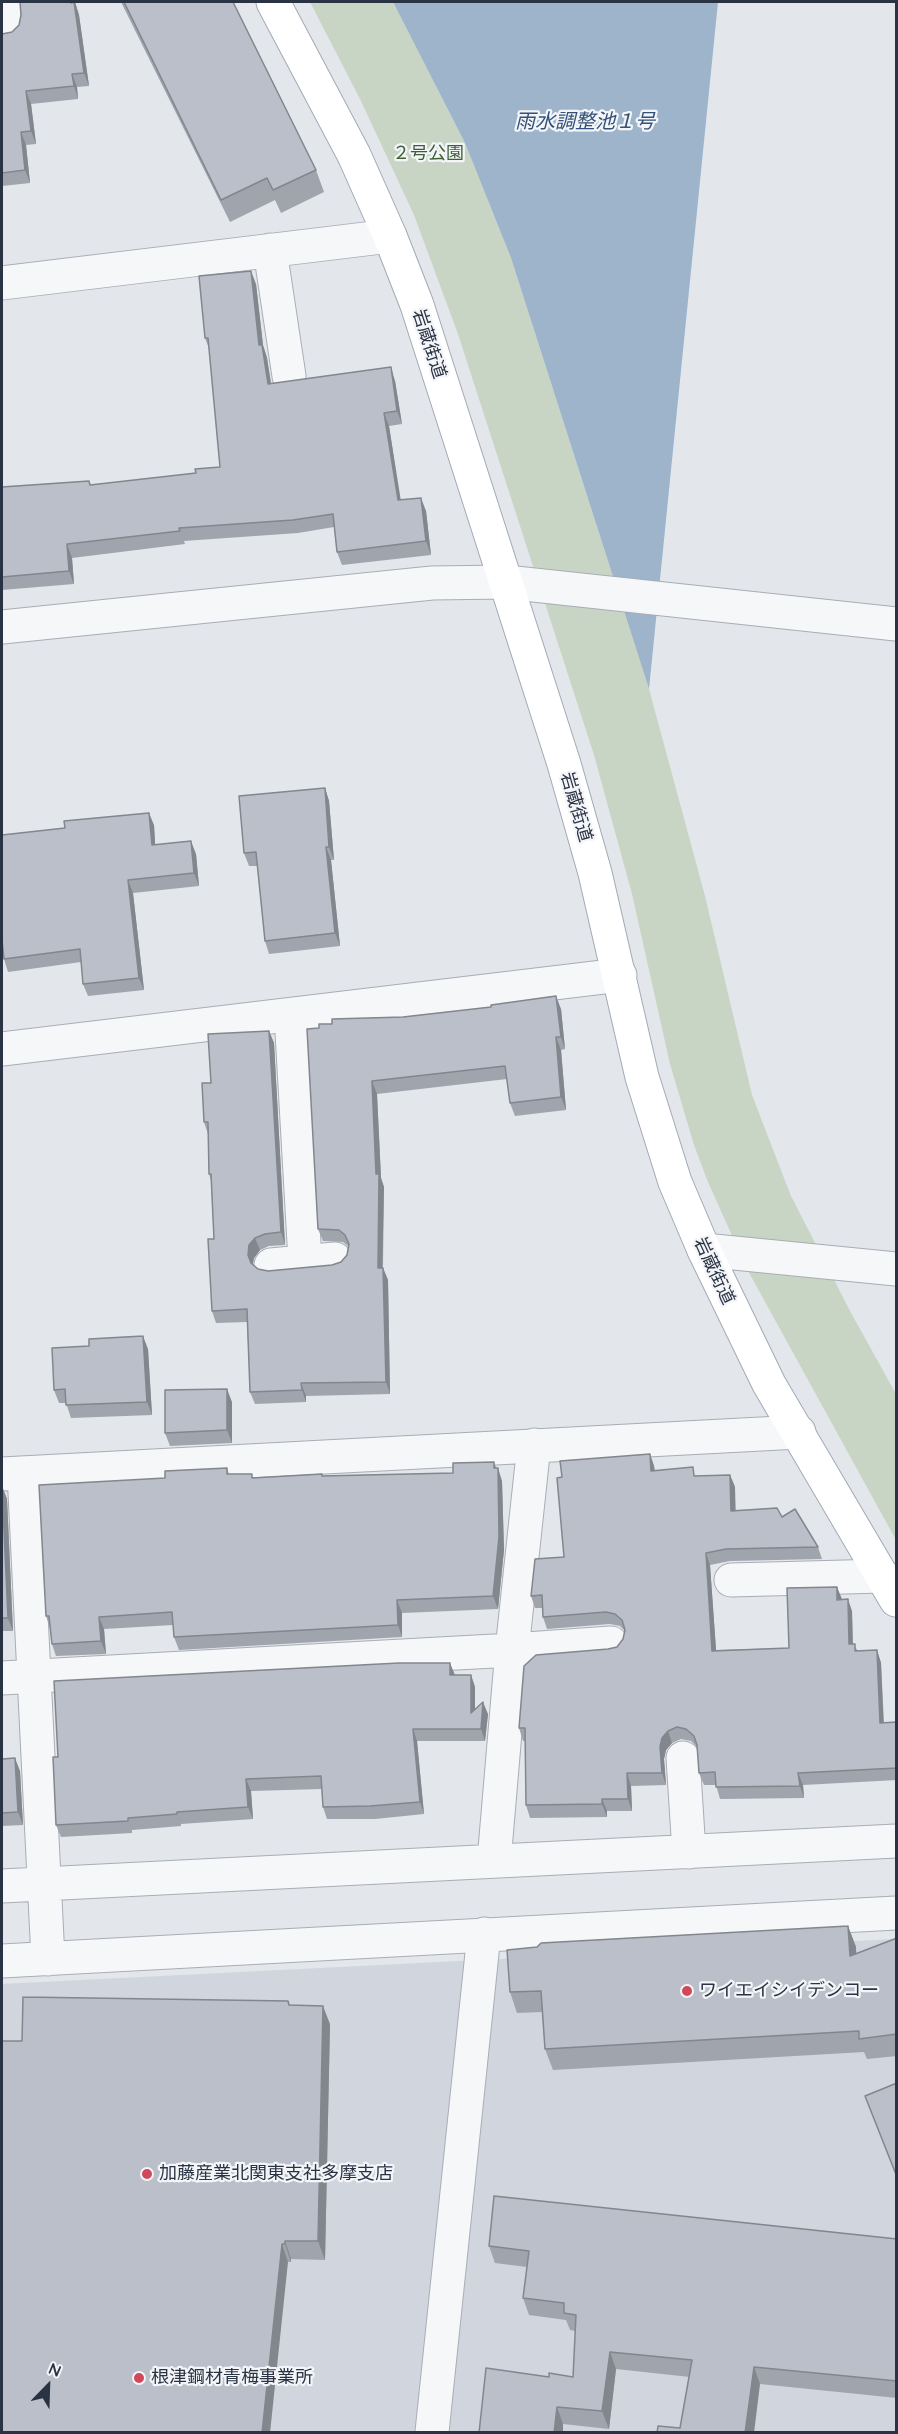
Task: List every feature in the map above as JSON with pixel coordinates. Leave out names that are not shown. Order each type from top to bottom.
[{"type":"main road","name":"岩蔵街道","points":[[273,2],[354,154],[417,305],[564,764],[595,873],[642,1077],[675,1182],[704,1250],[769,1384],[890,1588]]},
{"type":"street","points":[[2,283],[390,236]]},
{"type":"street","points":[[270,250],[289,376]]},
{"type":"street","points":[[2,627],[432,584],[506,582],[897,624]]},
{"type":"street","points":[[2,1049],[620,975]]},
{"type":"street","points":[[271,1265],[320,1260],[291,1015]]},
{"type":"street","points":[[704,1250],[897,1269]]},
{"type":"street","points":[[48,1959],[35,1677],[13,1474],[799,1432]]},
{"type":"street","points":[[494,1861],[512,1650],[534,1445]]},
{"type":"street","points":[[731,1580],[890,1588]]},
{"type":"street","points":[[2,1678],[611,1643]]},
{"type":"street","points":[[683,1758],[689,1852]]},
{"type":"street","points":[[2,1886],[897,1841]]},
{"type":"street","points":[[2,1961],[897,1913]]},
{"type":"street","points":[[432,2433],[484,1934]]},
{"type":"shaded area","points":[[896,1939],[896,2432],[2,2432],[2,1984]]},
{"type":"green space","name":"２号公園","points":[[310,2],[393,2],[465,143],[511,258],[649,689],[705,896],[752,1095],[791,1196],[896,1394],[896,1540],[747,1269],[708,1182],[694,1145],[670,1064],[632,894],[594,755],[458,334],[414,215],[361,101]]},
{"type":"water","name":"雨水調整池１号","points":[[393,2],[718,2],[649,689],[511,258],[465,143]]},
{"type":"building","points":[[20,2],[74,2],[84,73],[72,74],[74,86],[26,91],[31,131],[21,132],[25,170],[2,173],[2,34],[12,32],[19,25]]},
{"type":"building","points":[[124,2],[233,2],[316,170],[273,190],[267,178],[221,200]]},
{"type":"building","points":[[251,271],[259,345],[262,345],[268,384],[391,367],[397,411],[384,413],[398,500],[421,498],[426,541],[337,552],[333,514],[293,520],[179,528],[180,531],[67,544],[69,571],[2,577],[2,487],[89,481],[90,485],[196,473],[195,469],[220,467],[208,338],[205,338],[199,276]]},
{"type":"building","points":[[325,788],[329,847],[326,847],[335,933],[265,941],[256,852],[244,853],[239,796]]},
{"type":"building","points":[[149,813],[152,845],[191,841],[194,873],[128,880],[139,978],[83,984],[80,949],[4,959],[2,835],[65,828],[64,821]]},
{"type":"building","points":[[556,996],[561,1037],[556,1037],[561,1097],[510,1103],[505,1066],[372,1081],[376,1174],[379,1174],[378,1268],[383,1268],[386,1382],[301,1383],[302,1390],[250,1392],[247,1309],[212,1311],[208,1239],[214,1239],[208,1122],[204,1122],[202,1083],[211,1083],[208,1034],[269,1031],[281,1232],[255,1238],[249,1245],[248,1255],[251,1263],[258,1269],[268,1271],[332,1265],[341,1262],[347,1255],[349,1244],[345,1235],[339,1230],[318,1229],[307,1029],[319,1028],[319,1024],[332,1024],[332,1019],[403,1017],[491,1007],[491,1005]]},
{"type":"building","points":[[143,1336],[147,1402],[66,1405],[65,1389],[54,1390],[52,1348],[89,1346],[89,1339]]},
{"type":"building","points":[[227,1389],[227,1430],[165,1433],[165,1390]]},
{"type":"building","points":[[650,1454],[651,1471],[693,1467],[694,1476],[730,1475],[731,1511],[777,1508],[782,1517],[795,1509],[818,1547],[726,1549],[706,1553],[712,1651],[789,1648],[787,1588],[837,1587],[837,1600],[848,1599],[849,1644],[855,1644],[855,1651],[877,1650],[880,1723],[897,1722],[897,1768],[798,1773],[800,1786],[716,1787],[715,1772],[699,1773],[694,1736],[686,1729],[677,1727],[668,1731],[662,1738],[660,1747],[662,1773],[627,1773],[628,1799],[602,1799],[602,1804],[526,1805],[525,1728],[519,1728],[524,1666],[536,1655],[617,1647],[623,1639],[625,1630],[622,1620],[615,1614],[606,1612],[543,1617],[542,1595],[531,1596],[535,1559],[564,1557],[557,1478],[562,1477],[560,1461]]},
{"type":"building","points":[[494,1462],[494,1468],[498,1468],[499,1537],[493,1596],[397,1600],[398,1625],[174,1637],[172,1612],[99,1617],[101,1641],[52,1644],[49,1616],[46,1616],[39,1485],[165,1478],[165,1471],[227,1468],[227,1474],[252,1474],[252,1478],[322,1474],[322,1476],[453,1473],[453,1463]]},
{"type":"building","points":[[2,1486],[8,1618],[2,1618]]},
{"type":"building","points":[[399,1663],[450,1663],[450,1675],[471,1675],[471,1713],[483,1702],[481,1729],[413,1729],[420,1802],[323,1807],[321,1776],[246,1779],[248,1807],[177,1812],[177,1814],[128,1818],[128,1821],[56,1825],[53,1757],[58,1757],[54,1681]]},
{"type":"building","points":[[15,1758],[18,1812],[2,1813],[2,1759]]},
{"type":"building","name":"ワイエイシイデンコー","points":[[848,1926],[850,1956],[897,1938],[897,2034],[859,2039],[859,2031],[545,2049],[541,1991],[510,1992],[507,1950],[537,1947],[541,1943]]},
{"type":"building","points":[[23,1997],[288,2001],[289,2005],[323,2006],[318,2241],[285,2241],[285,2244],[282,2244],[262,2433],[2,2433],[2,2041],[22,2041]]},
{"type":"building","points":[[897,2083],[897,2177],[865,2096]]},
{"type":"building","points":[[494,2196],[897,2239],[897,2381],[754,2367],[745,2433],[657,2433],[658,2426],[680,2428],[692,2360],[610,2352],[602,2411],[557,2407],[554,2433],[479,2433],[486,2368],[549,2377],[549,2373],[573,2377],[576,2315],[564,2313],[564,2303],[523,2298],[529,2251],[489,2246]]},
{"type":"place","name":"ワイエイシイデンコー","points":[[687,1991]]},
{"type":"place","name":"加藤産業北関東支社多摩支店","points":[[147,2174]]},
{"type":"place","name":"根津鋼材青梅事業所","points":[[139,2378]]}]
